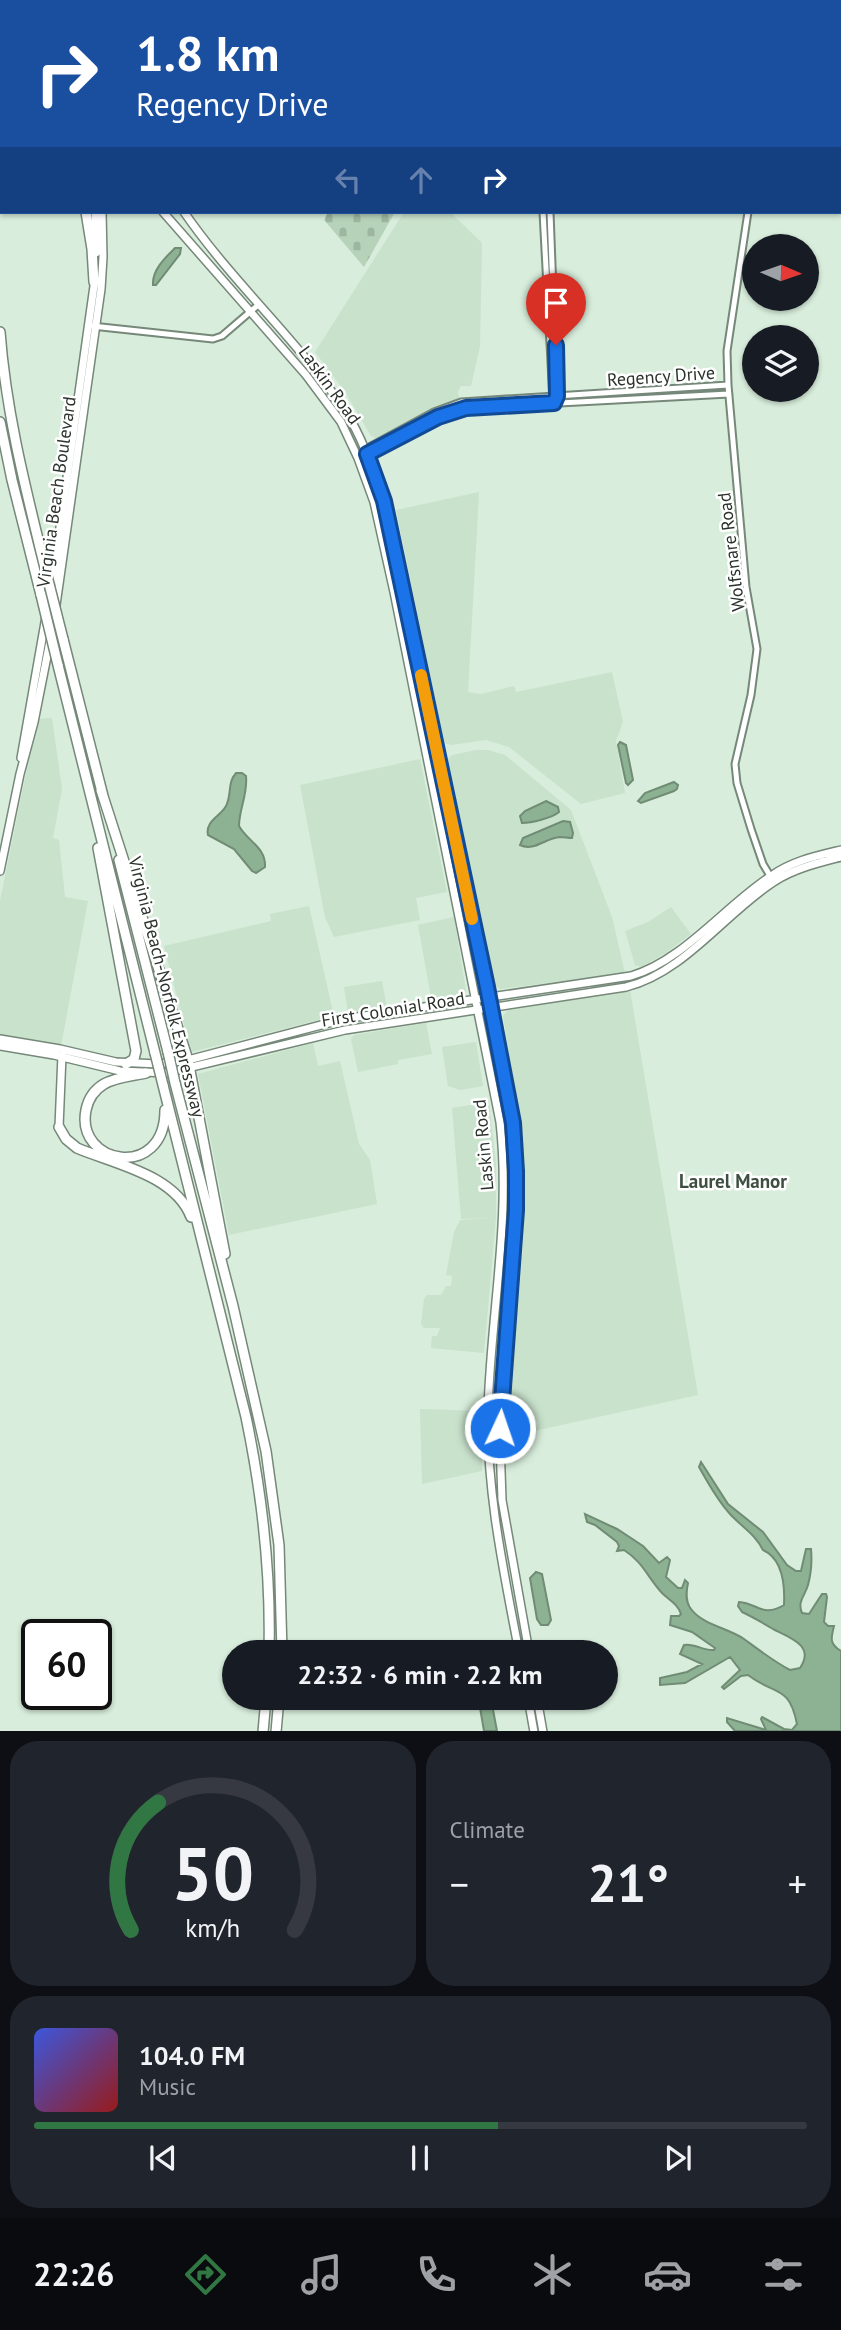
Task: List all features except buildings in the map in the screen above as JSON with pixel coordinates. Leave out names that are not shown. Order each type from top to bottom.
[{"type":"highway","points":[[86,214],[94,282]]},
{"type":"highway","name":"Virginia Beach-Norfolk Expressway","points":[[0,332],[15,440],[45,568],[258,1410],[274,1500],[281,1578],[282,1640]]},
{"type":"highway","name":"Virginia Beach-Norfolk Expressway","points":[[0,422],[12,480],[246,1417],[256,1464],[268,1569],[269,1640]]},
{"type":"highway","points":[[78,746],[136,1051],[134,1059],[126,1064]]},
{"type":"highway","points":[[101,790],[189,1064],[233,1306]]},
{"type":"highway","points":[[146,1073],[111,1080],[92,1095],[85,1119],[89,1136],[96,1145],[110,1155],[121,1158],[148,1151],[164,1128],[164,1089]]},
{"type":"highway","points":[[59,1127],[63,1136],[74,1147],[162,1182],[172,1189],[181,1198],[189,1213],[211,1278]]},
{"type":"highway","points":[[263,1731],[265,1710]]},
{"type":"highway","points":[[276,1731],[278,1710]]},
{"type":"main road","name":"Virginia Beach Boulevard","points":[[92,326],[95,214]]},
{"type":"main road","name":"Virginia Beach Boulevard","points":[[0,871],[53,626],[103,257],[102,214]]},
{"type":"main road","name":"Laskin Road","points":[[165,214],[310,379],[341,422],[357,455],[374,502],[498,1110],[503,1155],[503,1215],[488,1424],[494,1497],[517,1640]]},
{"type":"main road","name":"Laskin Road","points":[[185,214],[203,239],[317,372],[347,414],[366,452],[384,501],[412,622],[510,1104],[516,1158],[516,1210],[500,1442],[502,1500],[527,1640]]},
{"type":"main road","name":"First Colonial Road","points":[[0,1046],[63,1053],[120,1071],[167,1073],[292,1032],[344,1019],[625,978],[648,970],[670,957],[800,860],[841,849]]},
{"type":"main road","name":"First Colonial Road","points":[[0,1039],[126,1064],[189,1064],[250,1054],[345,1030],[619,988],[643,981],[667,969],[772,879],[802,867],[841,857]]},
{"type":"main road","points":[[275,1048],[276,1042],[292,1032]]},
{"type":"main road","points":[[250,1054],[268,1044],[271,1039]]},
{"type":"main road","points":[[59,1127],[63,1053]]},
{"type":"main road","points":[[516,1637],[526,1635]]},
{"type":"main road","points":[[530,1710],[534,1731]]},
{"type":"main road","points":[[539,1710],[543,1731]]},
{"type":"street","points":[[543,214],[554,398]]},
{"type":"street","points":[[550,214],[554,398]]},
{"type":"street","name":"Wolfsnare Road","points":[[748,214],[727,351],[746,587],[757,649],[751,695],[735,773],[751,829],[772,879]]},
{"type":"street","points":[[92,326],[213,339],[222,336],[258,305]]},
{"type":"street","name":"Regency Drive","points":[[357,455],[438,417],[466,408],[554,398],[728,385]]},
{"type":"street","name":"Regency Drive","points":[[554,398],[729,394]]},
{"type":"shaded area","points":[[403,214],[452,214],[482,243],[480,346],[471,386],[461,386],[458,391],[459,398],[376,438],[371,436],[344,390],[315,352]]},
{"type":"shaded area","points":[[175,248],[181,248],[180,254],[156,285],[153,285],[157,269]]},
{"type":"shaded area","points":[[479,492],[468,692],[481,694],[514,686],[516,692],[612,672],[623,722],[616,741],[625,793],[581,804],[509,747],[486,740],[451,745],[444,743],[396,510]]},
{"type":"shaded area","points":[[52,718],[62,789],[53,838],[59,840],[65,897],[88,901],[61,1046],[0,1036],[0,901],[37,719]]},
{"type":"shaded area","points":[[620,742],[626,745],[633,780],[628,785],[618,745]]},
{"type":"shaded area","points":[[476,750],[505,755],[571,810],[612,917],[625,973],[500,989],[494,985],[448,759],[452,755]]},
{"type":"shaded area","points":[[420,759],[447,892],[416,898],[420,920],[334,937],[325,917],[300,785]]},
{"type":"shaded area","points":[[236,773],[246,776],[239,826],[260,849],[265,860],[265,867],[256,873],[234,849],[208,835],[209,826],[226,806],[231,781]]},
{"type":"shaded area","points":[[674,782],[678,785],[674,791],[641,803],[638,801],[645,793]]},
{"type":"shaded area","points":[[546,801],[558,807],[559,812],[541,820],[522,823],[520,816],[525,811]]},
{"type":"shaded area","points":[[563,821],[570,822],[572,838],[555,838],[530,847],[520,845],[523,838]]},
{"type":"shaded area","points":[[309,906],[334,1016],[191,1052],[164,946],[271,921],[270,914]]},
{"type":"shaded area","points":[[671,907],[691,934],[641,967],[635,965],[625,931],[648,922]]},
{"type":"shaded area","points":[[454,917],[466,991],[461,998],[432,1003],[418,925]]},
{"type":"shaded area","points":[[382,981],[387,1008],[348,1014],[344,987]]},
{"type":"shaded area","points":[[630,990],[698,1395],[507,1437],[523,1246],[525,1165],[503,1016],[508,1010]]},
{"type":"shaded area","points":[[426,1023],[432,1054],[398,1060],[398,1064],[358,1072],[351,1039],[354,1035]]},
{"type":"shaded area","points":[[476,1042],[483,1086],[460,1090],[448,1086],[442,1047]]},
{"type":"shaded area","points":[[313,1043],[318,1066],[340,1061],[359,1144],[370,1160],[377,1204],[229,1235],[198,1074]]},
{"type":"shaded area","points":[[489,1102],[496,1163],[496,1217],[484,1353],[431,1348],[432,1336],[437,1336],[440,1328],[424,1328],[421,1324],[424,1299],[427,1295],[441,1295],[446,1286],[451,1286],[452,1276],[446,1275],[454,1232],[460,1220],[490,1218],[461,1219],[452,1108]]},
{"type":"shaded area","points":[[420,1409],[482,1411],[482,1471],[422,1484]]},
{"type":"shaded area","points":[[701,1462],[728,1504],[763,1532],[787,1565],[801,1571],[806,1549],[811,1549],[810,1576],[801,1609],[802,1613],[809,1614],[822,1594],[826,1594],[824,1622],[828,1626],[834,1626],[832,1640],[834,1646],[841,1651],[841,1731],[735,1731],[727,1718],[766,1730],[762,1717],[784,1729],[792,1730],[797,1724],[794,1711],[785,1696],[748,1675],[741,1676],[724,1689],[722,1687],[740,1670],[730,1657],[685,1683],[660,1685],[660,1678],[687,1672],[702,1664],[680,1654],[684,1645],[710,1650],[715,1648],[692,1632],[670,1625],[671,1616],[681,1614],[678,1607],[662,1593],[636,1560],[624,1550],[617,1551],[617,1542],[587,1522],[585,1514],[617,1529],[643,1546],[659,1563],[667,1557],[670,1560],[666,1577],[678,1588],[682,1588],[685,1580],[688,1583],[688,1603],[702,1619],[738,1635],[790,1670],[800,1668],[804,1660],[805,1653],[798,1643],[742,1612],[738,1606],[739,1602],[771,1610],[784,1605],[781,1573],[770,1554],[763,1550],[721,1503],[699,1467]]},
{"type":"shaded area","points":[[536,1572],[542,1574],[551,1620],[548,1625],[541,1625],[537,1619],[530,1578]]},
{"type":"shaded area","points":[[480,1710],[493,1710],[497,1731],[484,1731]]},
{"type":"green space","points":[[327,214],[394,214],[364,267],[324,220]]},
{"type":"slow traffic","points":[[421,675],[472,919]]},
{"type":"district","name":"Laurel Manor","points":[[733,1181]]},
{"type":"route","points":[[500,1428],[516,1210],[513,1123],[487,987],[384,501],[367,454],[438,417],[466,408],[554,403],[557,396],[556,345]]}]
